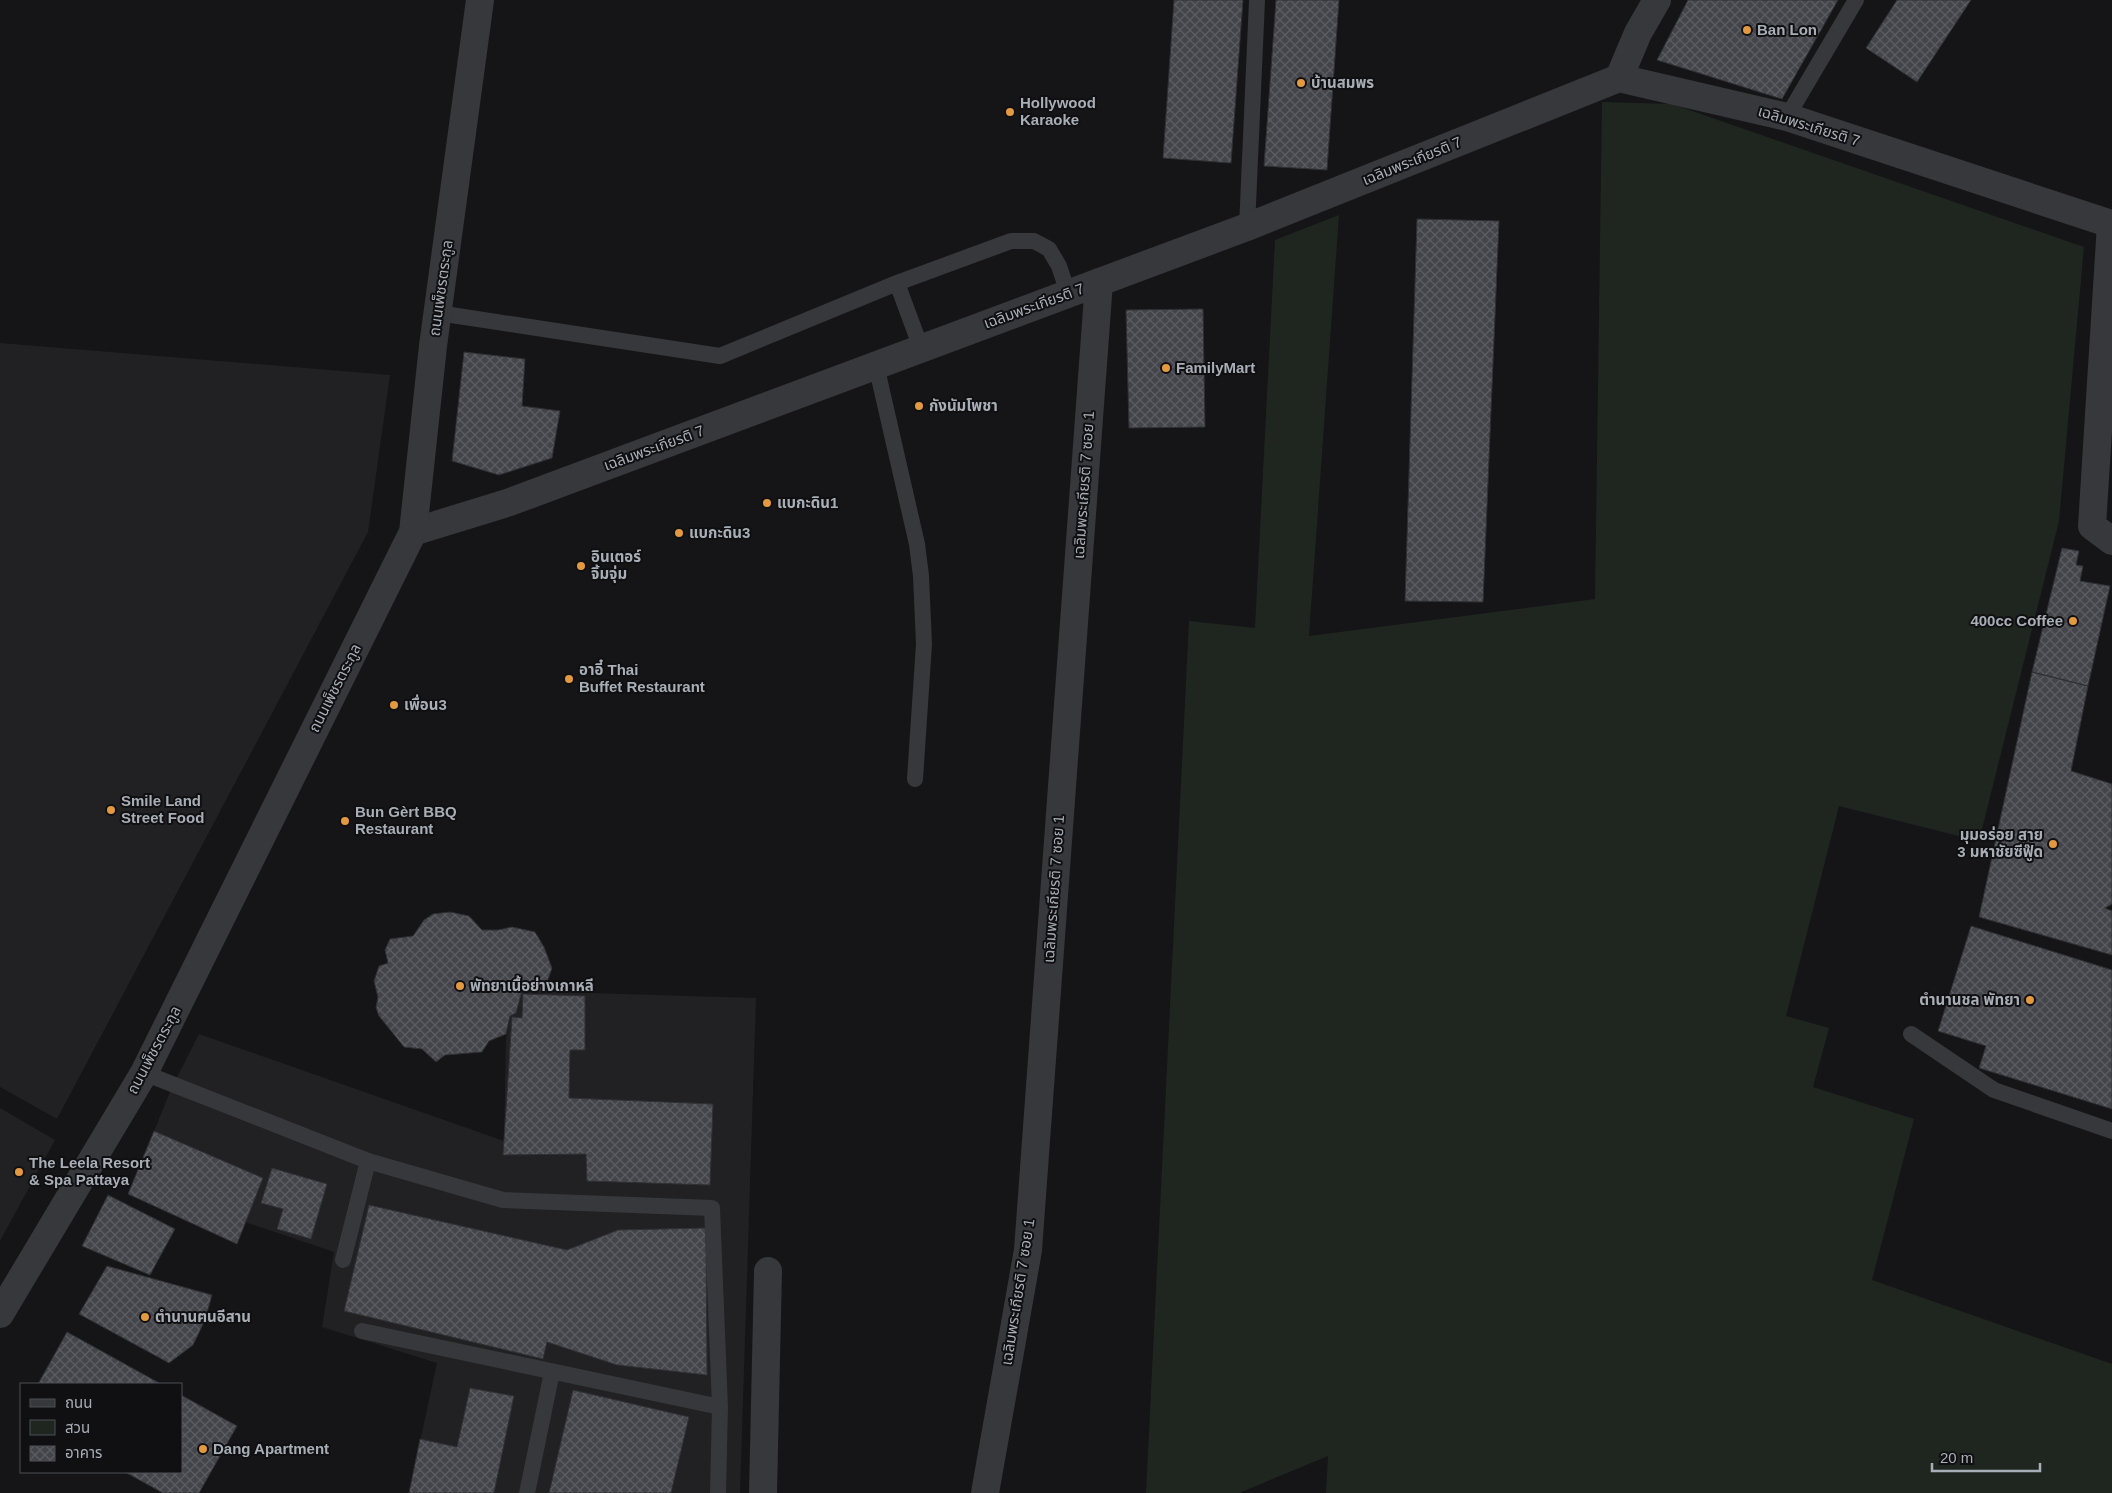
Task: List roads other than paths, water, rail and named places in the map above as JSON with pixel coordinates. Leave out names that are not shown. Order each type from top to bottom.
[{"type":"street","name":"ถนนเพ็ชรตระกูล","points":[[0,1314],[144,1073],[413,532],[438,313],[480,0]]},
{"type":"street","points":[[1619,78],[1638,33],[1657,0]]},
{"type":"street","name":"เฉลิมพระเกียรติ 7","points":[[413,532],[510,502],[1068,294],[1247,226],[1619,78],[1787,117],[2112,223],[2092,526],[2112,541]]},
{"type":"street","name":"เฉลิมพระเกียรติ 7 ซอย 1","points":[[984,1493],[1028,1250],[1099,282]]},
{"type":"street","points":[[763,1493],[768,1271]]},
{"type":"lane","points":[[1247,226],[1257,0]]},
{"type":"lane","points":[[1787,117],[1856,0]]},
{"type":"lane","points":[[438,313],[720,356],[897,283],[1011,242],[1034,241],[1048,249],[1059,266],[1068,294]]},
{"type":"lane","points":[[897,283],[921,348]]},
{"type":"lane","points":[[876,365],[917,544],[921,576],[924,644],[916,779]]},
{"type":"lane","points":[[1911,1034],[1994,1090],[2112,1131]]},
{"type":"lane","points":[[144,1073],[368,1161],[504,1200],[712,1208],[720,1407],[718,1493]]},
{"type":"lane","points":[[344,1260],[368,1161]]},
{"type":"lane","points":[[362,1331],[720,1407]]},
{"type":"lane","points":[[527,1493],[552,1372]]},
{"type":"place","name":"Ban Lon","points":[[1747,30]]},
{"type":"place","name":"บ้านสมพร","points":[[1301,83]]},
{"type":"place","name":"Hollywood Karaoke","points":[[1010,112]]},
{"type":"place","name":"FamilyMart","points":[[1166,368]]},
{"type":"place","name":"กังนัมโพชา","points":[[919,406]]},
{"type":"place","name":"แบกะดิน1","points":[[767,503]]},
{"type":"place","name":"แบกะดิน3","points":[[679,533]]},
{"type":"place","name":"อินเตอร์ จิ้มจุ่ม","points":[[581,566]]},
{"type":"place","name":"400cc Coffee","points":[[2073,621]]},
{"type":"place","name":"อาอี๋ Thai Buffet Restaurant","points":[[569,679]]},
{"type":"place","name":"เพื่อน3","points":[[394,705]]},
{"type":"place","name":"Smile Land Street Food","points":[[111,810]]},
{"type":"place","name":"Bun Gèrt BBQ Restaurant","points":[[345,821]]},
{"type":"place","name":"มุมอร่อย สาย 3 มหาชัยซีฟู๊ด","points":[[2053,844]]},
{"type":"place","name":"พัทยาเนื้อย่างเกาหลี","points":[[460,986]]},
{"type":"place","name":"ตำนานชล พัทยา","points":[[2030,1000]]},
{"type":"place","name":"The Leela Resort & Spa Pattaya","points":[[19,1172]]},
{"type":"place","name":"ตำนานฅนอีสาน","points":[[145,1317]]},
{"type":"place","name":"Dang Apartment","points":[[203,1449]]}]
